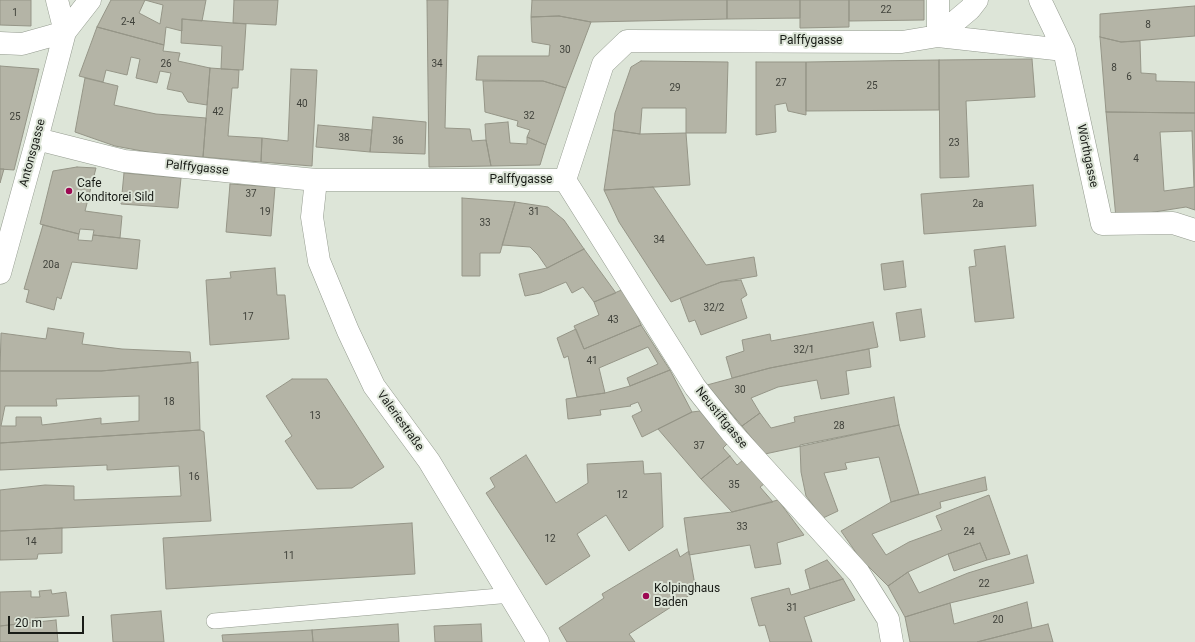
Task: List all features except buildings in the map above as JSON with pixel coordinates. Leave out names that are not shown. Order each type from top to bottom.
[{"type":"street","points":[[57,0],[65,32]]},
{"type":"street","points":[[0,43],[22,44],[65,32],[90,0]]},
{"type":"street","points":[[938,0],[938,36]]},
{"type":"street","points":[[938,36],[970,9],[977,0]]},
{"type":"street","name":"Wörthgasse","points":[[1040,0],[1064,50],[1102,224],[1172,223],[1195,230]]},
{"type":"street","name":"Antonsgasse","points":[[0,273],[65,32]]},
{"type":"street","name":"Palffygasse","points":[[37,139],[124,161],[316,180],[565,180],[603,64],[627,41],[902,42],[938,36],[1064,50]]},
{"type":"street","name":"Valeriestraße","points":[[316,180],[312,217],[319,261],[354,345],[374,386],[429,461],[538,642]]},
{"type":"street","name":"Neustiftgasse","points":[[565,180],[695,388],[731,432],[859,573],[888,619],[892,642]]},
{"type":"lane","points":[[214,621],[511,596]]},
{"type":"place","name":"Cafe Konditorei Sild","points":[[69,191]]},
{"type":"place","name":"Kolpinghaus Baden","points":[[646,596]]}]
